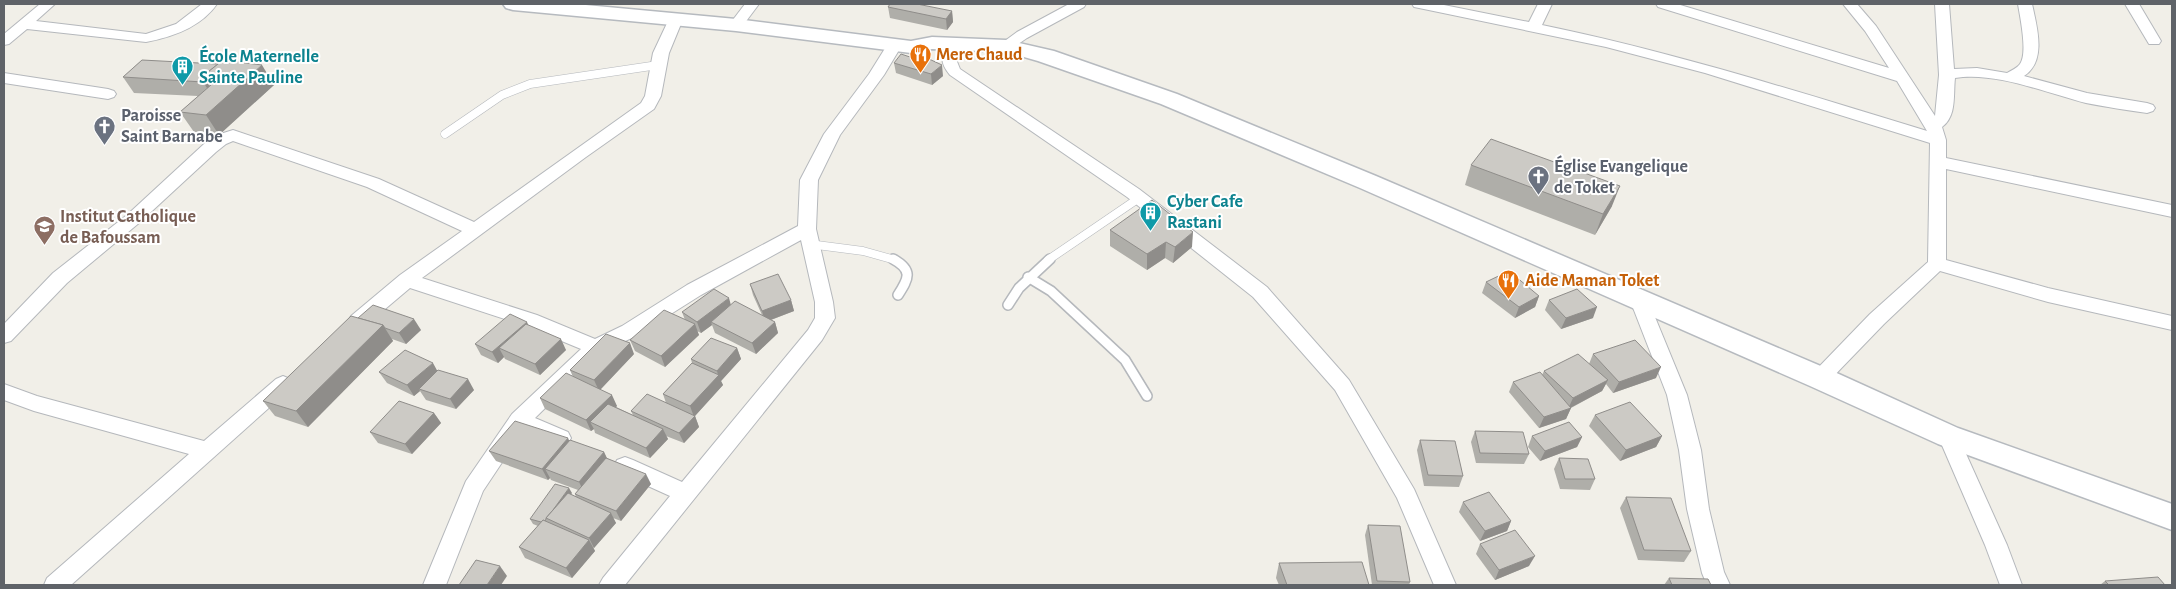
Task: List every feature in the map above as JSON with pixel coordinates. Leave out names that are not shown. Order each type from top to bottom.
[{"type":"street","points":[[4,41],[48,4]]},
{"type":"street","points":[[22,24],[146,38],[178,29],[202,13],[210,4]]},
{"type":"street","points":[[513,4],[745,14],[916,34],[943,44],[948,55],[948,65],[955,72],[1139,198],[1260,292],[1342,385],[1406,495],[1445,585]]},
{"type":"street","points":[[1006,46],[1022,35],[1079,4]]},
{"type":"street","points":[[1420,4],[1607,42],[1936,132]]},
{"type":"street","points":[[1534,27],[1545,4]]},
{"type":"street","points":[[1668,4],[1901,77]]},
{"type":"street","points":[[1820,378],[1877,319],[1937,264],[1939,162],[1936,132],[1871,28],[1850,4]]},
{"type":"street","points":[[1936,132],[1944,115],[1947,75],[1942,4]]},
{"type":"street","points":[[2007,78],[2017,74],[2026,67],[2030,58],[2026,4]]},
{"type":"street","points":[[2132,4],[2154,41]]},
{"type":"street","points":[[348,330],[407,280],[580,153],[648,106],[653,96],[661,52],[680,12]]},
{"type":"street","points":[[745,14],[894,45],[911,47],[943,44],[1006,46],[1046,56],[1169,98],[1820,378],[1948,436],[2172,517]]},
{"type":"street","points":[[610,585],[815,335],[825,318],[824,302],[808,236],[809,180],[832,134],[876,75],[894,45]]},
{"type":"street","points":[[1947,75],[1958,71],[1975,72],[2007,78],[2081,97],[2147,108]]},
{"type":"street","points":[[4,78],[108,94]]},
{"type":"street","points":[[4,336],[60,278],[134,219],[210,148],[220,140],[232,135],[373,182],[475,230]]},
{"type":"street","points":[[1939,162],[2172,211]]},
{"type":"street","points":[[435,585],[474,487],[519,420],[596,346],[629,331],[694,290],[808,236]]},
{"type":"street","points":[[1937,264],[2048,295],[2172,323]]},
{"type":"street","points":[[407,280],[530,320],[596,346]]},
{"type":"street","points":[[1639,300],[1677,395],[1690,450],[1698,509],[1713,573],[1719,585]]},
{"type":"street","points":[[55,585],[296,373]]},
{"type":"street","points":[[4,392],[34,403],[207,450]]},
{"type":"street","points":[[519,420],[580,447]]},
{"type":"street","points":[[1948,436],[1996,545],[2011,585]]},
{"type":"street","points":[[606,458],[686,493]]},
{"type":"lane","points":[[445,134],[502,95],[530,84],[658,65]]},
{"type":"lane","points":[[1008,305],[1016,291],[1028,277],[1056,254],[1139,198]]},
{"type":"lane","points":[[808,236],[893,257],[905,266],[907,271],[906,282],[898,295]]},
{"type":"lane","points":[[1028,277],[1051,291],[1125,360],[1147,396]]},
{"type":"building","points":[[890,4],[917,4],[952,11],[946,19],[888,7]]},
{"type":"building","points":[[901,54],[925,62],[929,59],[942,65],[931,74],[894,63]]},
{"type":"building","points":[[142,60],[218,64],[203,76],[205,79],[203,82],[123,77]]},
{"type":"building","points":[[223,60],[262,65],[206,115],[180,112],[219,78],[203,76]]},
{"type":"building","points":[[1491,139],[1620,186],[1603,214],[1471,165]]},
{"type":"building","points":[[1152,200],[1193,232],[1175,247],[1166,242],[1147,254],[1110,230]]},
{"type":"building","points":[[1509,271],[1539,296],[1519,307],[1486,282]]},
{"type":"building","points":[[778,274],[791,300],[762,311],[750,284]]},
{"type":"building","points":[[714,289],[729,298],[697,322],[682,312]]},
{"type":"building","points":[[1577,289],[1597,307],[1566,318],[1549,300]]},
{"type":"building","points":[[735,301],[775,322],[752,343],[711,322]]},
{"type":"building","points":[[373,305],[414,319],[399,333],[385,328],[383,325],[358,318]]},
{"type":"building","points":[[664,310],[695,324],[661,356],[630,340]]},
{"type":"building","points":[[510,314],[527,322],[492,352],[475,344]]},
{"type":"building","points":[[351,316],[383,325],[296,411],[263,401]]},
{"type":"building","points":[[526,324],[561,339],[535,364],[499,348]]},
{"type":"building","points":[[606,334],[630,343],[594,380],[570,370]]},
{"type":"building","points":[[711,338],[737,348],[717,371],[691,359]]},
{"type":"building","points":[[1635,340],[1661,367],[1619,382],[1593,354]]},
{"type":"building","points":[[405,350],[433,363],[407,385],[379,372]]},
{"type":"building","points":[[1578,354],[1608,380],[1573,398],[1544,371]]},
{"type":"building","points":[[692,363],[719,375],[690,406],[663,394]]},
{"type":"building","points":[[438,370],[468,379],[450,399],[419,389]]},
{"type":"building","points":[[1540,372],[1571,408],[1544,417],[1513,382]]},
{"type":"building","points":[[566,373],[612,395],[586,420],[540,398]]},
{"type":"building","points":[[647,394],[695,416],[679,433],[631,411]]},
{"type":"building","points":[[399,401],[434,413],[405,444],[370,432]]},
{"type":"building","points":[[1630,402],[1662,436],[1626,450],[1595,415]]},
{"type":"building","points":[[608,404],[663,429],[646,448],[590,422]]},
{"type":"building","points":[[515,421],[568,438],[542,469],[489,451]]},
{"type":"building","points":[[1569,422],[1582,437],[1545,451],[1532,436]]},
{"type":"building","points":[[1475,431],[1523,432],[1529,454],[1480,453]]},
{"type":"building","points":[[570,440],[604,452],[579,482],[545,469]]},
{"type":"building","points":[[1420,440],[1455,441],[1463,476],[1428,475]]},
{"type":"building","points":[[606,458],[646,474],[616,511],[575,494]]},
{"type":"building","points":[[1559,458],[1588,459],[1595,479],[1565,479]]},
{"type":"building","points":[[555,484],[569,488],[545,521],[541,522],[530,519]]},
{"type":"building","points":[[1489,492],[1511,521],[1485,531],[1463,502]]},
{"type":"building","points":[[568,493],[611,513],[589,538],[546,518]]},
{"type":"building","points":[[1626,497],[1671,498],[1691,551],[1644,550]]},
{"type":"building","points":[[543,520],[589,540],[566,568],[519,547]]},
{"type":"building","points":[[1368,525],[1400,526],[1410,582],[1377,581]]},
{"type":"building","points":[[1515,530],[1535,556],[1499,570],[1480,544]]},
{"type":"building","points":[[476,560],[500,566],[487,585],[459,585]]},
{"type":"building","points":[[1362,562],[1369,585],[1287,585],[1279,563]]},
{"type":"building","points":[[2158,577],[2165,585],[2109,585],[2105,581]]},
{"type":"building","points":[[1669,578],[1708,579],[1711,585],[1672,585]]},
{"type":"place","name":"Mere Chaud","points":[[920,74]]},
{"type":"place","name":"École Maternelle Sainte Pauline","points":[[183,86]]},
{"type":"place","name":"Paroisse Saint Barnabe","points":[[105,145]]},
{"type":"place","name":"Église Evangelique de Toket","points":[[1538,196]]},
{"type":"place","name":"Cyber Cafe Rastani","points":[[1151,231]]},
{"type":"place","name":"Institut Catholique de Bafoussam","points":[[44,246]]},
{"type":"place","name":"Aide Maman Toket","points":[[1509,300]]}]
